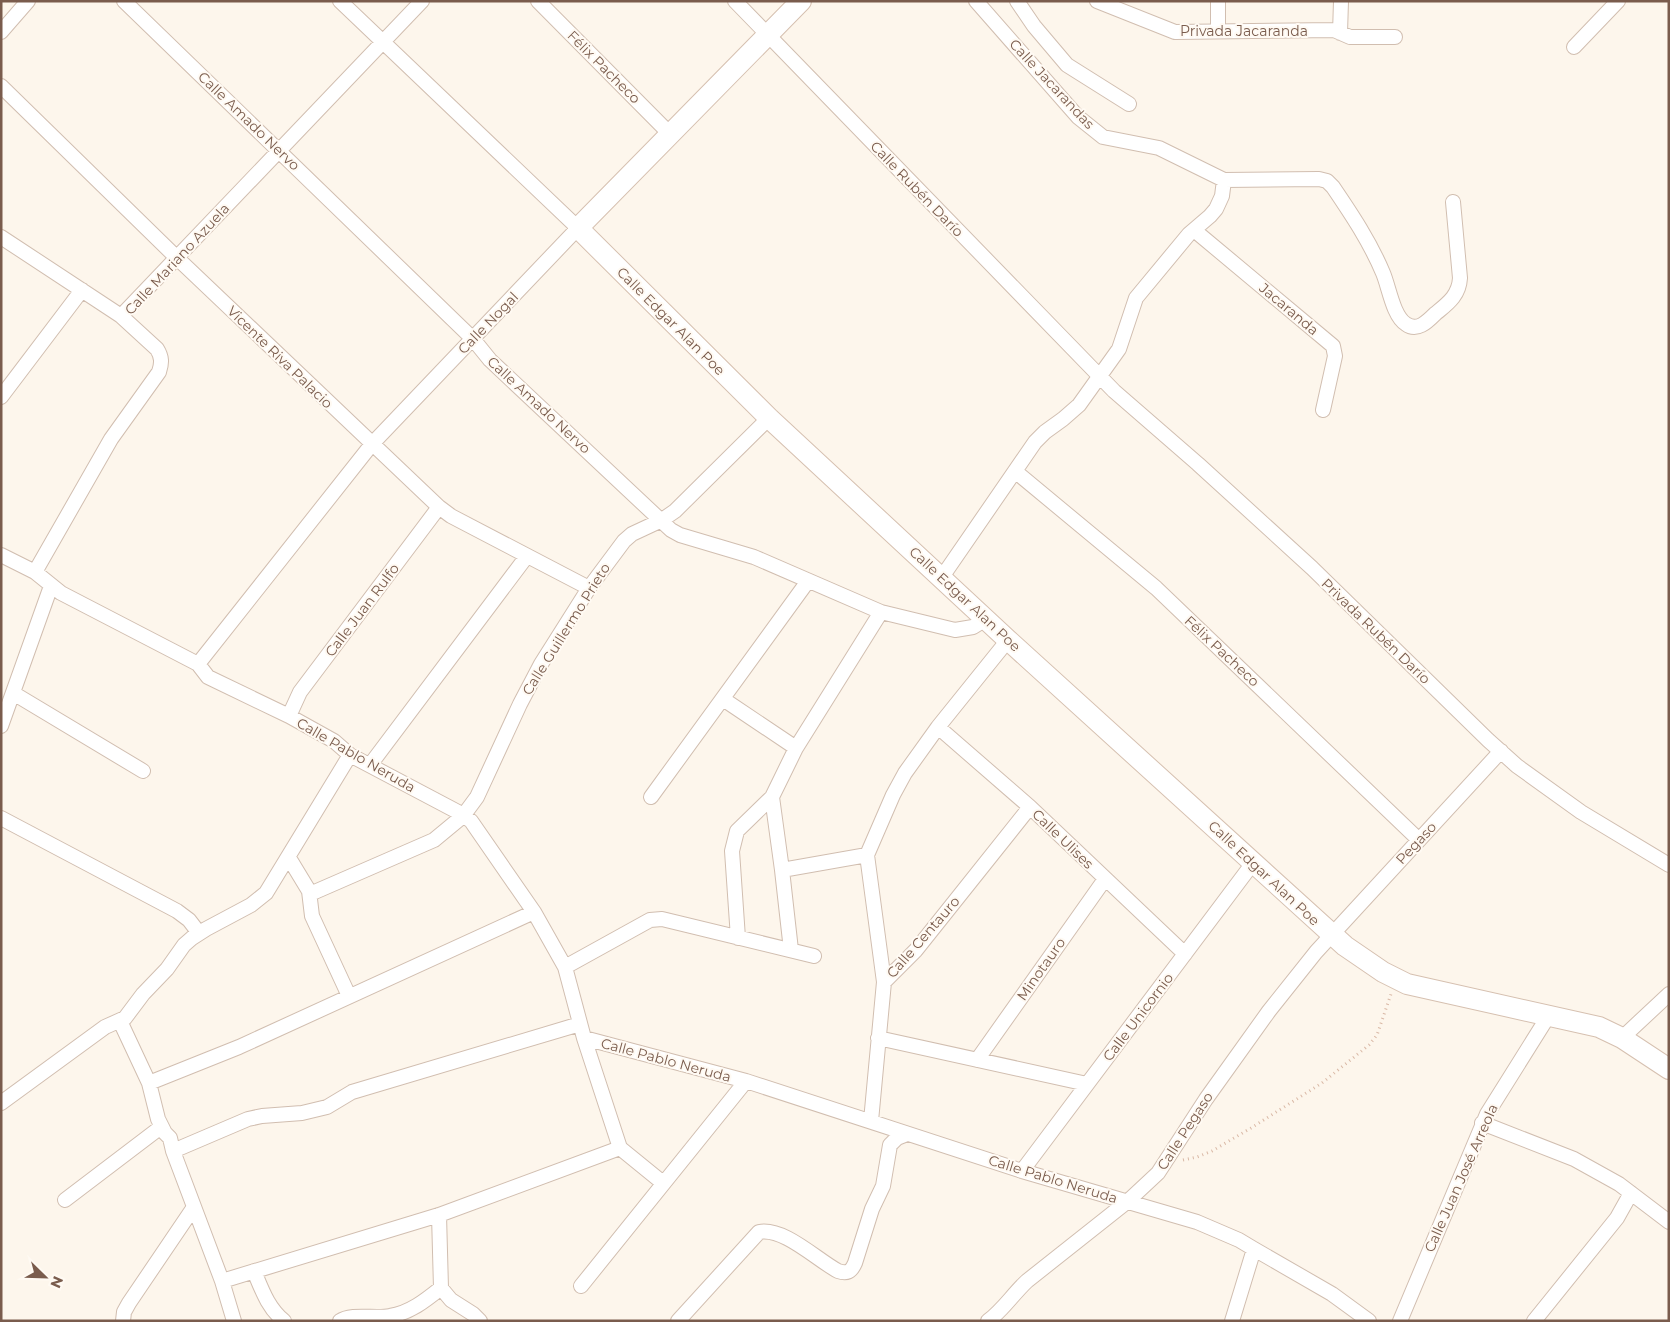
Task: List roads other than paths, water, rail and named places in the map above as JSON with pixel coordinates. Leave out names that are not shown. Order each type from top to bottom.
[{"type":"street","points":[[1,32],[28,1]]},
{"type":"street","name":"Calle Amado Nervo","points":[[124,1],[473,339],[490,360],[671,530],[680,535],[754,557],[881,612],[955,630],[973,627],[986,619]]},
{"type":"street","name":"Calle Edgar Alan Poe","points":[[340,1],[381,43],[578,228],[769,418],[1008,640],[1331,935],[1396,980],[1420,988],[1599,1027],[1622,1038],[1669,1069]]},
{"type":"street","name":"Calle Mariano Azuela","points":[[35,572],[111,440],[159,372],[160,354],[122,316],[176,257],[422,1]]},
{"type":"street","name":"Félix Pacheco","points":[[538,1],[670,134]]},
{"type":"street","name":"Calle Rubén Darío","points":[[734,1],[1100,376]]},
{"type":"street","name":"Calle Nogal","points":[[198,664],[372,444],[578,228],[801,1]]},
{"type":"street","name":"Calle Jacarandas","points":[[976,1],[1078,117],[1098,134],[1109,139],[1151,145],[1224,180]]},
{"type":"street","points":[[1017,1],[1034,26],[1067,65],[1129,104]]},
{"type":"street","name":"Privada Jacaranda","points":[[1097,1],[1175,32],[1334,30],[1350,37],[1395,38]]},
{"type":"street","points":[[1218,1],[1218,31]]},
{"type":"street","points":[[1340,33],[1341,1]]},
{"type":"street","points":[[1574,47],[1618,1]]},
{"type":"street","name":"Vicente Riva Palacio","points":[[1,86],[176,257],[439,508],[589,588]]},
{"type":"street","points":[[942,577],[1040,436],[1079,405],[1100,376],[1121,346],[1136,298],[1184,239],[1216,209],[1222,196],[1224,180],[1319,179],[1331,184],[1372,248],[1397,313],[1405,324],[1416,327],[1428,322],[1459,290],[1460,278],[1453,202]]},
{"type":"street","name":"Jacaranda","points":[[1194,230],[1333,346],[1335,356],[1323,410]]},
{"type":"street","points":[[1,237],[122,316]]},
{"type":"street","points":[[1,396],[82,290]]},
{"type":"street","name":"Privada Rubén Darío","points":[[1100,376],[1312,568],[1517,766],[1581,812],[1669,865]]},
{"type":"street","name":"Calle Guillermo Prieto","points":[[310,894],[434,840],[463,816],[476,797],[541,664],[589,588],[624,541],[675,511],[769,418]]},
{"type":"street","name":"Félix Pacheco","points":[[1016,472],[1156,588],[1419,840]]},
{"type":"street","name":"Calle Juan Rulfo","points":[[289,716],[300,692],[439,508]]},
{"type":"street","name":"Calle Pablo Neruda","points":[[1,555],[35,572],[61,593],[198,664],[208,677],[289,716],[334,741],[350,755],[470,821],[481,834],[534,912],[565,967],[584,1038],[746,1081],[1022,1171],[1197,1222],[1239,1240],[1332,1294],[1369,1321]]},
{"type":"street","points":[[370,765],[528,556]]},
{"type":"street","points":[[651,797],[808,581]]},
{"type":"street","points":[[1,726],[50,586]]},
{"type":"street","points":[[738,938],[732,852],[737,831],[772,797],[796,748],[881,612]]},
{"type":"street","points":[[884,982],[867,854],[893,795],[905,773],[938,727],[1008,640]]},
{"type":"street","points":[[13,693],[143,771]]},
{"type":"street","points":[[723,699],[796,748]]},
{"type":"street","name":"Calle Ulises","points":[[938,727],[1030,807],[1185,954]]},
{"type":"street","name":"Pegaso","points":[[1331,935],[1501,751]]},
{"type":"street","points":[[1,1103],[105,1027],[120,1021],[167,969],[184,945],[199,933],[259,900],[272,886],[350,755]]},
{"type":"street","points":[[772,797],[791,950]]},
{"type":"street","name":"Calle Centauro","points":[[871,1121],[884,982],[916,950],[1030,807]]},
{"type":"street","points":[[1,818],[177,911],[189,920],[199,933]]},
{"type":"street","points":[[782,870],[867,854]]},
{"type":"street","points":[[289,858],[308,887],[312,916],[349,996]]},
{"type":"street","name":"Calle Unicornio","points":[[1022,1171],[1253,863]]},
{"type":"street","name":"Minotauro","points":[[977,1060],[1105,879]]},
{"type":"street","points":[[149,1083],[239,1047],[534,912]]},
{"type":"street","points":[[565,967],[650,920],[662,919],[814,956]]},
{"type":"street","name":"Calle Pegaso","points":[[988,1321],[997,1314],[1027,1281],[1154,1178],[1168,1160],[1206,1099],[1268,1011],[1331,935]]},
{"type":"street","points":[[1622,1038],[1669,994]]},
{"type":"street","name":"Calle Juan José Arreola","points":[[1400,1321],[1482,1124],[1492,1104],[1549,1015]]},
{"type":"street","points":[[120,1021],[149,1083],[161,1127],[170,1138],[173,1151],[222,1281],[234,1321]]},
{"type":"street","points":[[173,1151],[248,1120],[262,1116],[302,1113],[327,1107],[352,1092],[580,1024]]},
{"type":"street","points":[[584,1038],[620,1148],[663,1183]]},
{"type":"street","points":[[878,1038],[1087,1084]]},
{"type":"street","points":[[581,1286],[746,1081]]},
{"type":"street","points":[[1482,1124],[1574,1159],[1632,1193],[1669,1222]]},
{"type":"street","points":[[65,1200],[161,1127]]},
{"type":"street","points":[[678,1321],[759,1232],[771,1232],[790,1240],[838,1272],[846,1273],[850,1271],[855,1264],[872,1209],[883,1186],[890,1145],[897,1138],[907,1134]]},
{"type":"street","points":[[222,1281],[439,1215],[620,1148]]},
{"type":"street","points":[[1534,1321],[1617,1218],[1632,1193]]},
{"type":"street","points":[[123,1321],[124,1312],[129,1303],[194,1206]]},
{"type":"street","points":[[439,1215],[441,1288],[451,1300],[473,1314],[480,1321]]},
{"type":"street","points":[[1232,1321],[1254,1249]]},
{"type":"street","points":[[254,1271],[267,1303],[276,1315],[284,1321]]},
{"type":"street","points":[[340,1321],[344,1318],[352,1317],[392,1316],[408,1311],[441,1288]]}]
